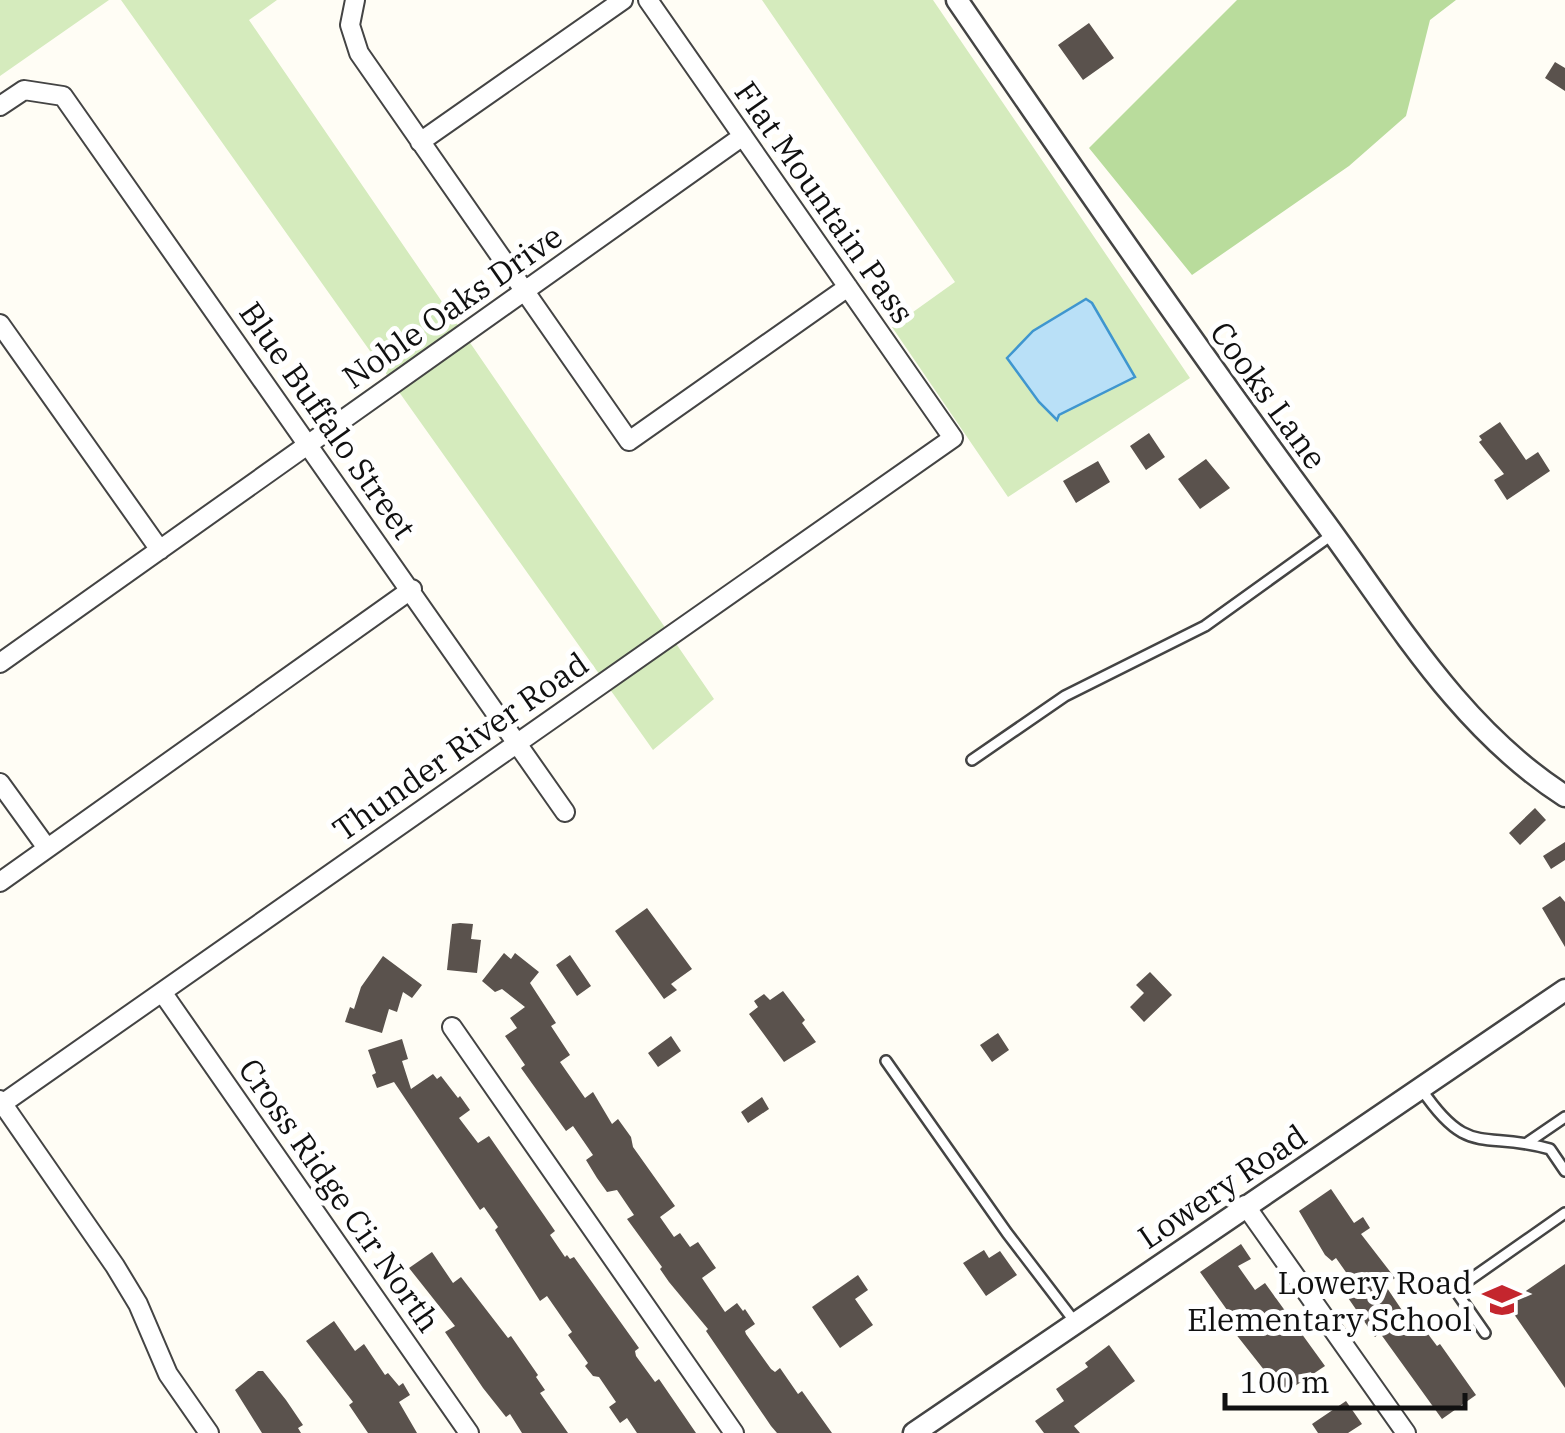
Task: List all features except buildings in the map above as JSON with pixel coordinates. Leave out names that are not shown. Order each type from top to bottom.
[{"type":"street","points":[[355,0],[350,25],[360,53],[629,441],[848,288]]},
{"type":"street","points":[[420,142],[623,0]]},
{"type":"street","name":"Flat Mountain Pass","points":[[648,0],[953,438]]},
{"type":"street","name":"Cooks Lane","points":[[958,0],[1192,340],[1434,676],[1524,770],[1565,796]]},
{"type":"street","name":"Blue Buffalo Street","points":[[0,106],[24,90],[63,96],[565,812]]},
{"type":"street","name":"Noble Oaks Drive","points":[[0,664],[743,136]]},
{"type":"street","points":[[0,324],[160,550]]},
{"type":"street","name":"Thunder River Road","points":[[1,1102],[953,438]]},
{"type":"street","points":[[0,882],[412,589]]},
{"type":"street","points":[[0,783],[47,848]]},
{"type":"street","name":"Lowery Road","points":[[914,1433],[1565,990]]},
{"type":"street","name":"Cross Ridge Cir North","points":[[162,992],[469,1433]]},
{"type":"street","points":[[452,1027],[734,1433]]},
{"type":"street","points":[[1,1102],[115,1266],[138,1304],[168,1374],[209,1433]]},
{"type":"street","points":[[1245,1205],[1406,1433]]},
{"type":"lane","points":[[972,760],[1065,696],[1205,626],[1333,534]]},
{"type":"lane","points":[[886,1061],[1029,1264],[1076,1322]]},
{"type":"lane","points":[[1421,1087],[1443,1120],[1461,1134],[1550,1149],[1565,1170]]},
{"type":"lane","points":[[1528,1143],[1565,1116]]},
{"type":"lane","points":[[1484,1333],[1455,1290],[1565,1213]]},
{"type":"green space","points":[[0,0],[109,0],[0,76]]},
{"type":"green space","points":[[121,0],[277,0],[249,20],[714,699],[653,750]]},
{"type":"green space","points":[[762,0],[933,0],[1190,378],[1008,497],[892,327],[955,282]]},
{"type":"green space","points":[[1237,0],[1456,0],[1430,20],[1406,116],[1349,166],[1192,275],[1089,148]]},
{"type":"water","points":[[1086,299],[1135,377],[1059,415],[1057,420],[1007,358],[1033,331]]},
{"type":"place","name":"Lowery Road Elementary School","points":[[1502,1300]]}]
